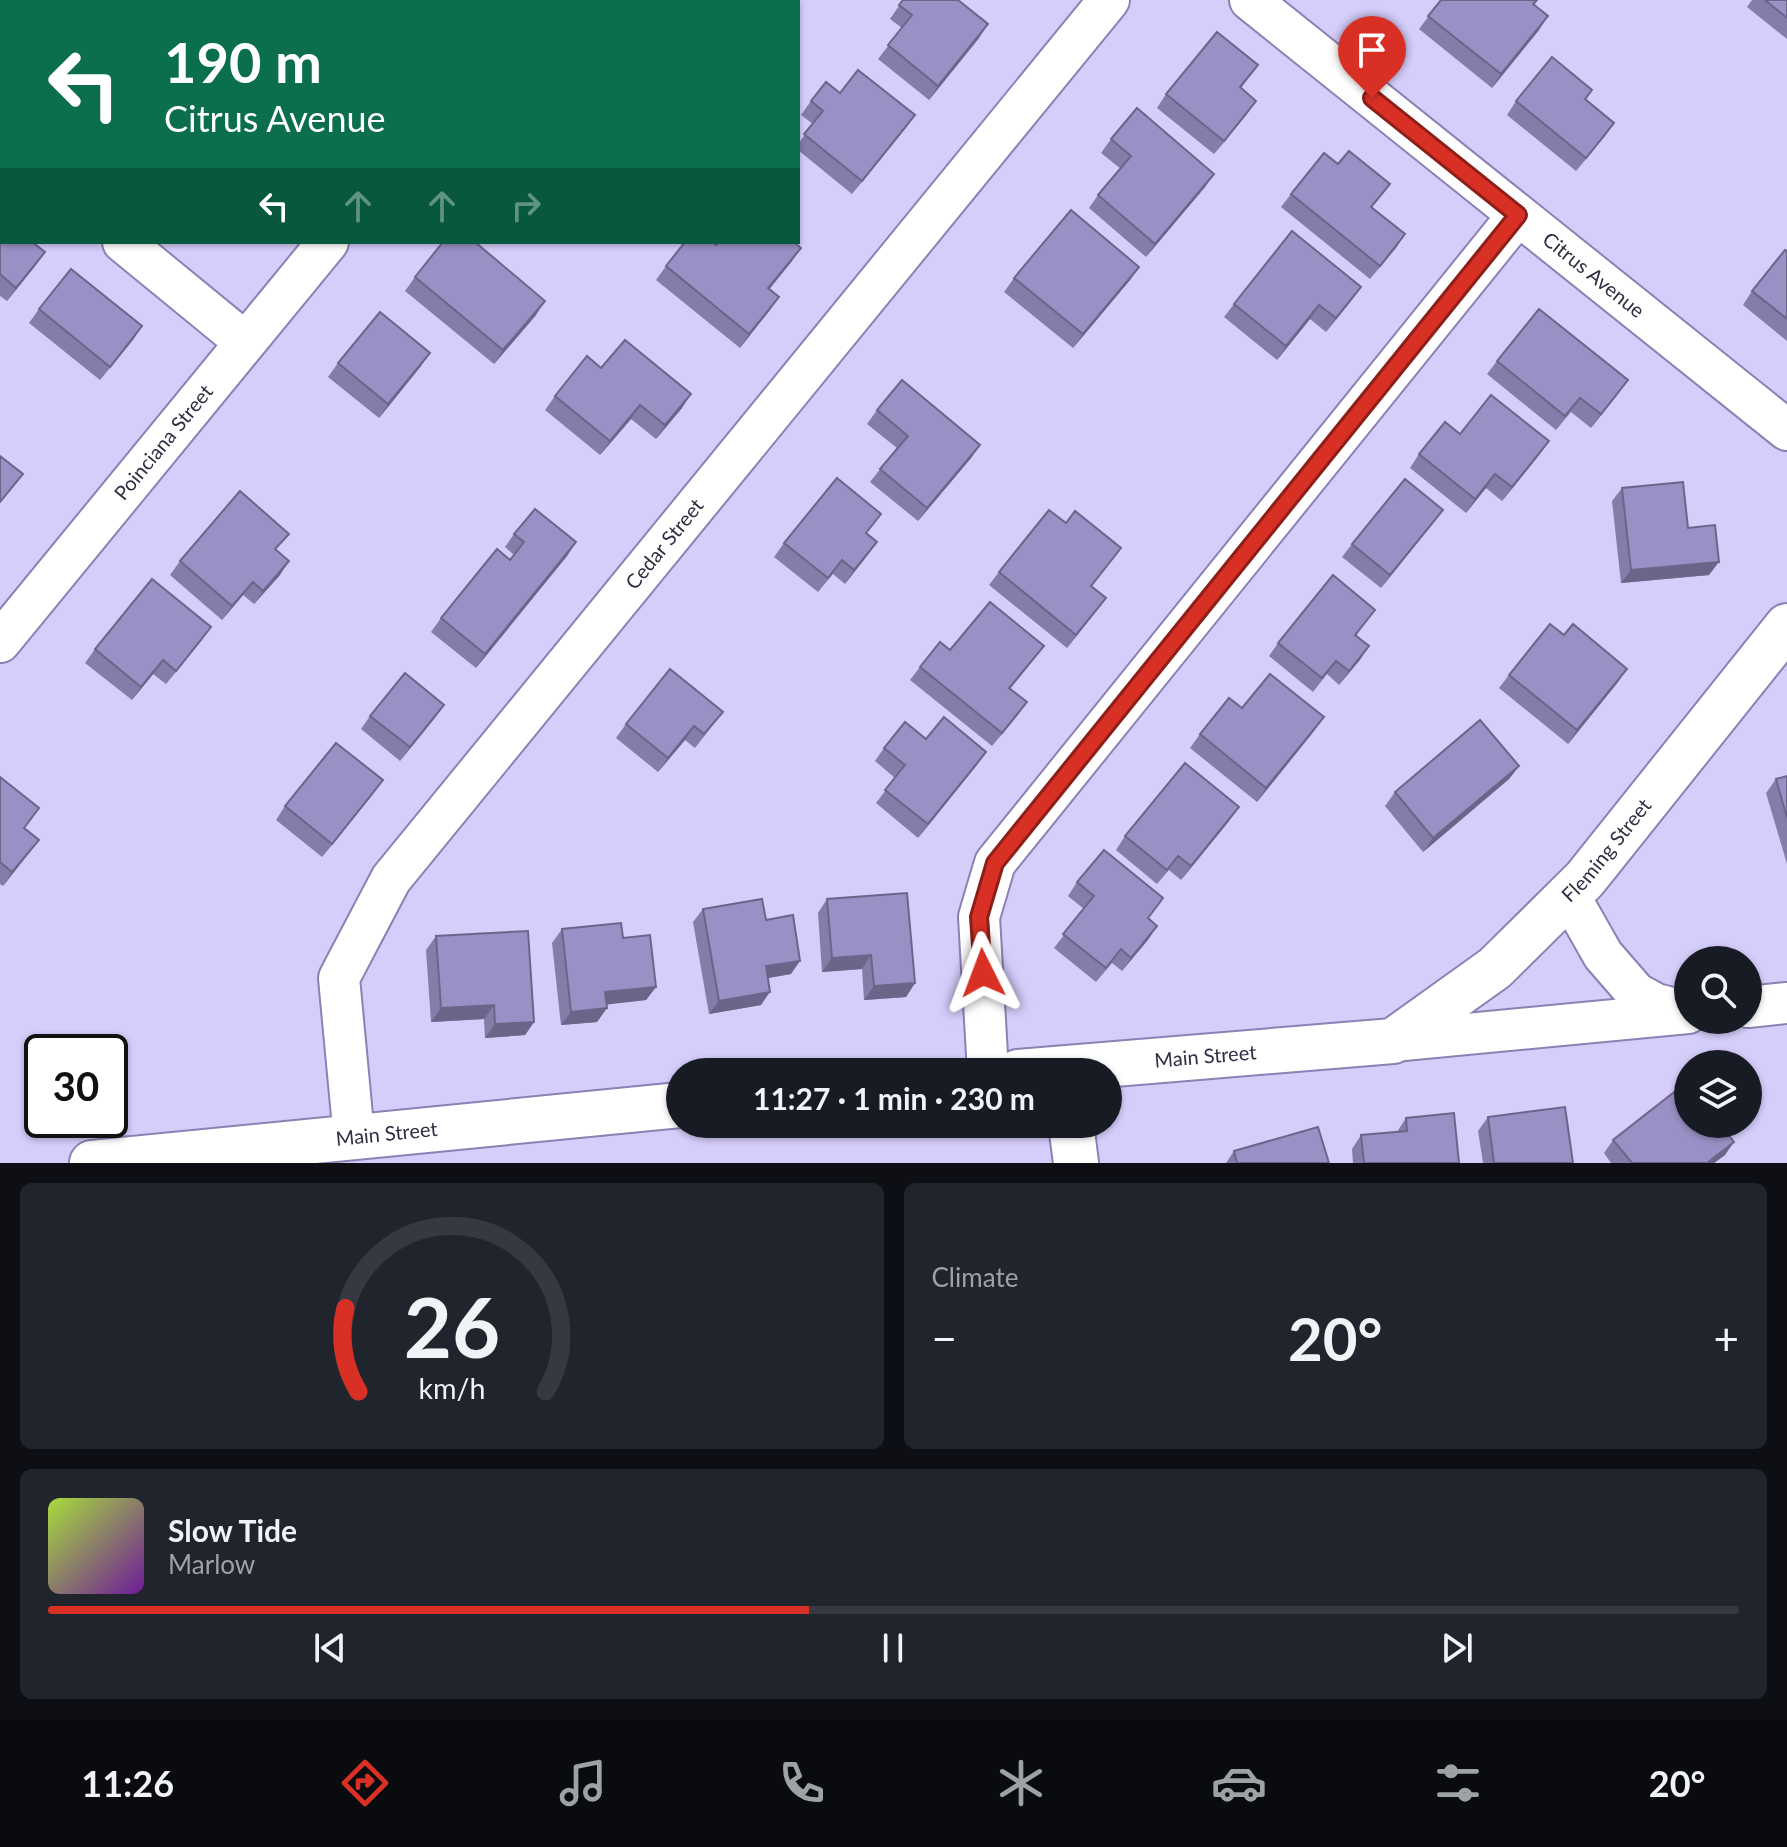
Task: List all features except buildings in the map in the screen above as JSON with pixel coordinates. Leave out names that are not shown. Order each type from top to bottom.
[{"type":"street","name":"Cedar Street","points":[[354,1137],[339,978],[391,879],[1109,0]]},
{"type":"street","name":"Citrus Avenue","points":[[1250,0],[1787,430]]},
{"type":"street","points":[[987,1058],[979,917],[995,863],[1518,215]]},
{"type":"street","points":[[125,244],[245,342]]},
{"type":"street","name":"Poinciana Street","points":[[0,642],[326,244]]},
{"type":"street","name":"Fleming Street","points":[[1393,1041],[1495,968],[1585,879],[1787,626]]},
{"type":"street","points":[[1569,895],[1603,955],[1636,993],[1674,1009]]},
{"type":"street","points":[[1762,1006],[1787,1003]]},
{"type":"street","points":[[1393,1041],[1674,1014]]},
{"type":"street","name":"Main Street","points":[[1122,1065],[1393,1041]]},
{"type":"street","name":"Main Street","points":[[92,1163],[666,1106]]},
{"type":"street","points":[[1073,1138],[1076,1163]]},
{"type":"route","points":[[983,973],[979,917],[995,863],[1518,215],[1372,98]]}]
